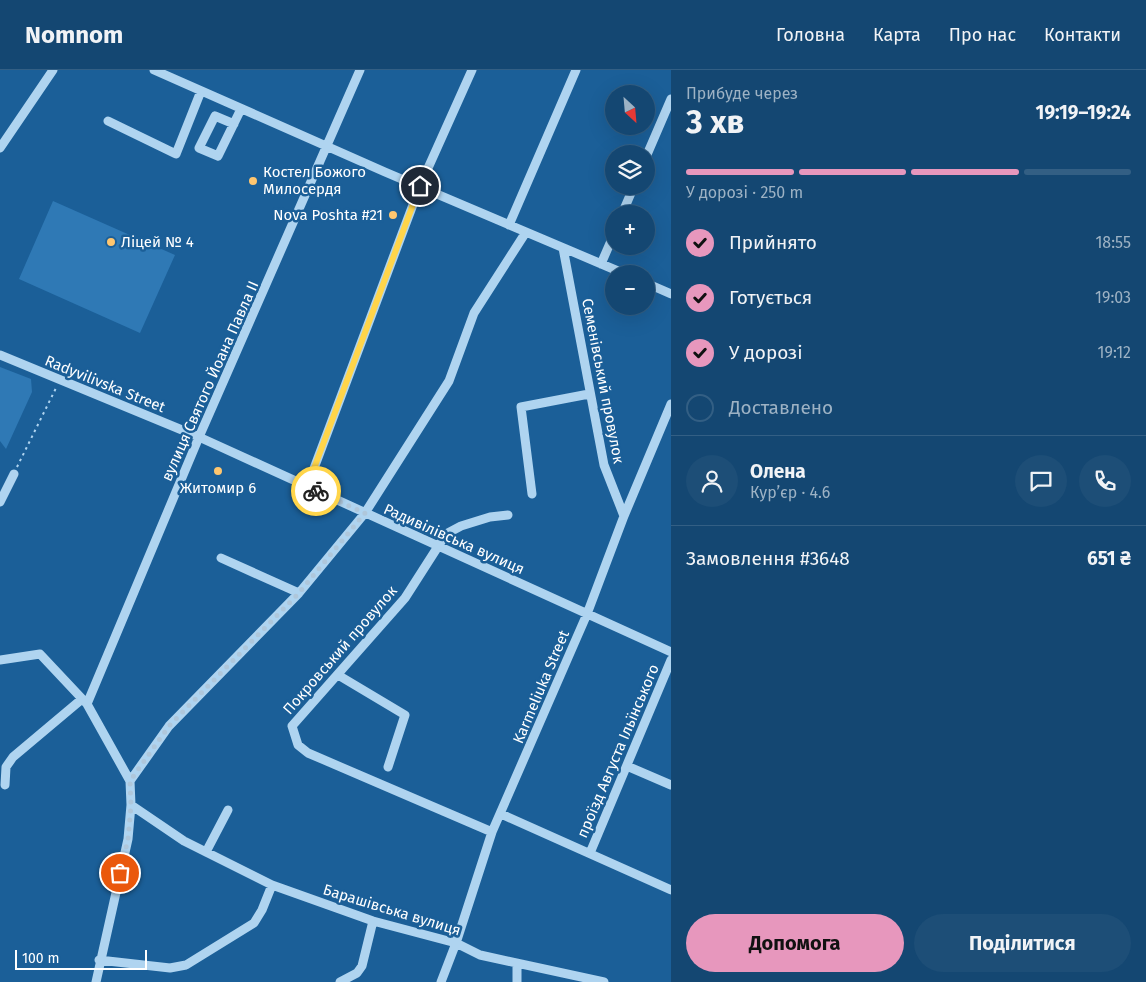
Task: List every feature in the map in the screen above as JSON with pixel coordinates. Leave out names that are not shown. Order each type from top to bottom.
[{"type":"street","points":[[0,148],[53,70]]},
{"type":"street","points":[[154,70],[605,266]]},
{"type":"street","name":"вулиця Святого Йоана Павла II","points":[[84,701],[360,70]]},
{"type":"street","points":[[307,487],[420,186],[472,70]]},
{"type":"street","points":[[509,225],[576,70]]},
{"type":"street","points":[[108,121],[176,154],[201,91]]},
{"type":"street","points":[[651,145],[671,99]]},
{"type":"street","points":[[234,124],[215,116],[199,148],[218,156],[234,124],[241,109]]},
{"type":"street","points":[[130,781],[169,726],[298,594],[365,513],[449,381],[474,312],[526,232]]},
{"type":"street","name":"Семенівський провулок","points":[[563,248],[589,394],[604,465],[624,516]]},
{"type":"street","points":[[601,264],[605,255]]},
{"type":"street","points":[[655,287],[671,294]]},
{"type":"street","name":"Radyvilivska Street","points":[[0,355],[199,437]]},
{"type":"street","points":[[532,494],[521,407],[589,394]]},
{"type":"street","name":"Karmeliuka Street","points":[[441,982],[456,943],[492,832],[587,614],[624,516],[671,404]]},
{"type":"street","name":"Радивілівська вулиця","points":[[199,437],[671,652]]},
{"type":"street","points":[[0,502],[14,474]]},
{"type":"street","name":"Покровський провулок","points":[[492,832],[308,753],[298,745],[292,726],[405,598],[446,534],[461,526],[490,517],[508,515]]},
{"type":"street","points":[[221,558],[298,594]]},
{"type":"street","points":[[0,660],[40,654],[84,701],[130,781],[131,806],[128,839],[96,982]]},
{"type":"street","name":"проїзд Августа Ільїнського","points":[[590,853],[671,660]]},
{"type":"street","points":[[338,675],[405,715],[388,767]]},
{"type":"street","points":[[5,785],[6,767],[13,757],[84,701]]},
{"type":"street","points":[[627,766],[671,786]]},
{"type":"street","name":"Барашівська вулиця","points":[[131,806],[184,841],[272,885],[373,921],[456,943],[480,955],[604,982]]},
{"type":"street","points":[[206,852],[228,810]]},
{"type":"street","points":[[501,814],[671,890]]},
{"type":"street","points":[[100,960],[170,968],[186,964],[254,923],[262,910],[272,885]]},
{"type":"street","points":[[340,982],[357,973],[362,966],[373,921]]},
{"type":"street","points":[[517,963],[517,982]]},
{"type":"path","points":[[14,474],[60,380]]},
{"type":"shaded area","points":[[53,201],[175,255],[140,333],[19,279]]},
{"type":"shaded area","points":[[0,367],[31,379],[32,392],[6,449],[0,441]]},
{"type":"way so far","points":[[120,873],[128,839],[131,806],[130,781],[169,726],[298,594],[365,513],[316,491]]},
{"type":"place","name":"Костел Божого Милосердя","points":[[253,181]]},
{"type":"place","name":"Nova Poshta #21","points":[[393,215]]},
{"type":"place","name":"Ліцей № 4","points":[[111,242]]},
{"type":"place","name":"Житомир 6","points":[[218,471]]},
{"type":"route","points":[[316,491],[307,487],[420,186]]}]
